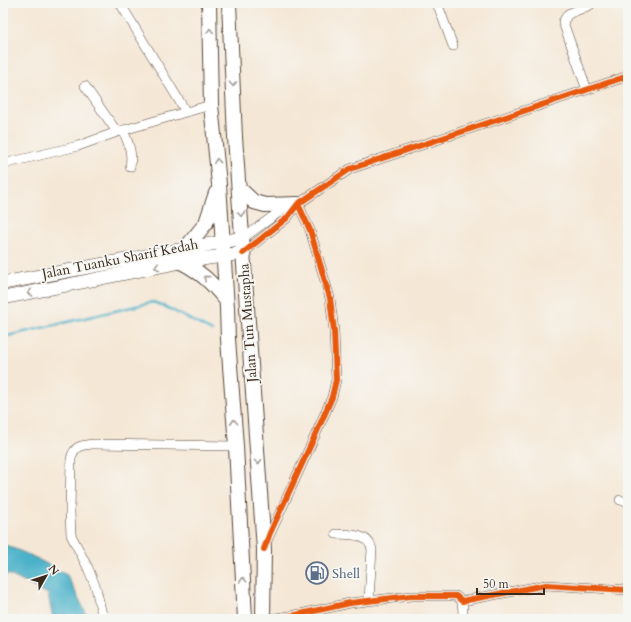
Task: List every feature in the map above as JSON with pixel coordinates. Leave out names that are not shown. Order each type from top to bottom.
[{"type":"main road","points":[[209,3],[211,105],[219,184],[227,304],[245,619]]},
{"type":"main road","name":"Jalan Tun Mustapha","points":[[229,3],[235,138],[243,238],[248,340],[264,549],[263,619]]},
{"type":"main road","points":[[219,184],[206,223],[183,256],[214,284],[227,304]]},
{"type":"main road","points":[[239,188],[254,202],[265,205],[298,204]]},
{"type":"main road","name":"Jalan Tuanku Sharif Kedah","points":[[3,298],[183,256],[222,242],[243,238]]},
{"type":"main road","name":"Jalan Tuanku Sharif Kedah","points":[[3,283],[183,256],[223,257],[243,253]]},
{"type":"street","points":[[120,3],[186,112]]},
{"type":"street","points":[[435,3],[439,8],[453,46]]},
{"type":"street","points":[[587,90],[563,22],[568,14],[590,5]]},
{"type":"street","points":[[243,238],[282,210],[298,204],[350,169],[628,76]]},
{"type":"street","points":[[85,86],[120,131],[130,150],[132,158],[130,167]]},
{"type":"street","points":[[3,164],[78,146],[120,131],[211,105]]},
{"type":"street","points":[[243,253],[287,218],[298,204]]},
{"type":"street","points":[[264,549],[270,532],[332,397],[336,380],[334,331],[330,298],[310,230],[298,204]]},
{"type":"street","points":[[103,619],[96,588],[88,568],[71,535],[71,459],[73,452],[78,447],[94,444],[236,446]]},
{"type":"street","points":[[336,534],[360,536],[367,539],[371,543],[372,549],[369,600]]},
{"type":"street","points":[[462,601],[546,585],[628,590]]},
{"type":"street","points":[[269,619],[369,600],[411,596],[445,595],[456,596],[462,601],[462,619]]},
{"type":"water","points":[[3,544],[32,556],[67,575],[86,613],[87,619],[53,619],[48,594],[8,574],[3,579]]},
{"type":"waterway","points":[[3,337],[153,302],[166,307],[212,331]]},
{"type":"cycle path","points":[[243,253],[287,218],[298,204],[350,169],[628,76]]},
{"type":"cycle path","points":[[264,549],[332,397],[336,380],[334,331],[330,298],[310,230],[298,204]]},
{"type":"cycle path","points":[[269,619],[296,615],[350,603],[411,596],[456,596],[462,601],[546,585],[628,590]]},
{"type":"place","name":"Shell","points":[[317,573]]}]
